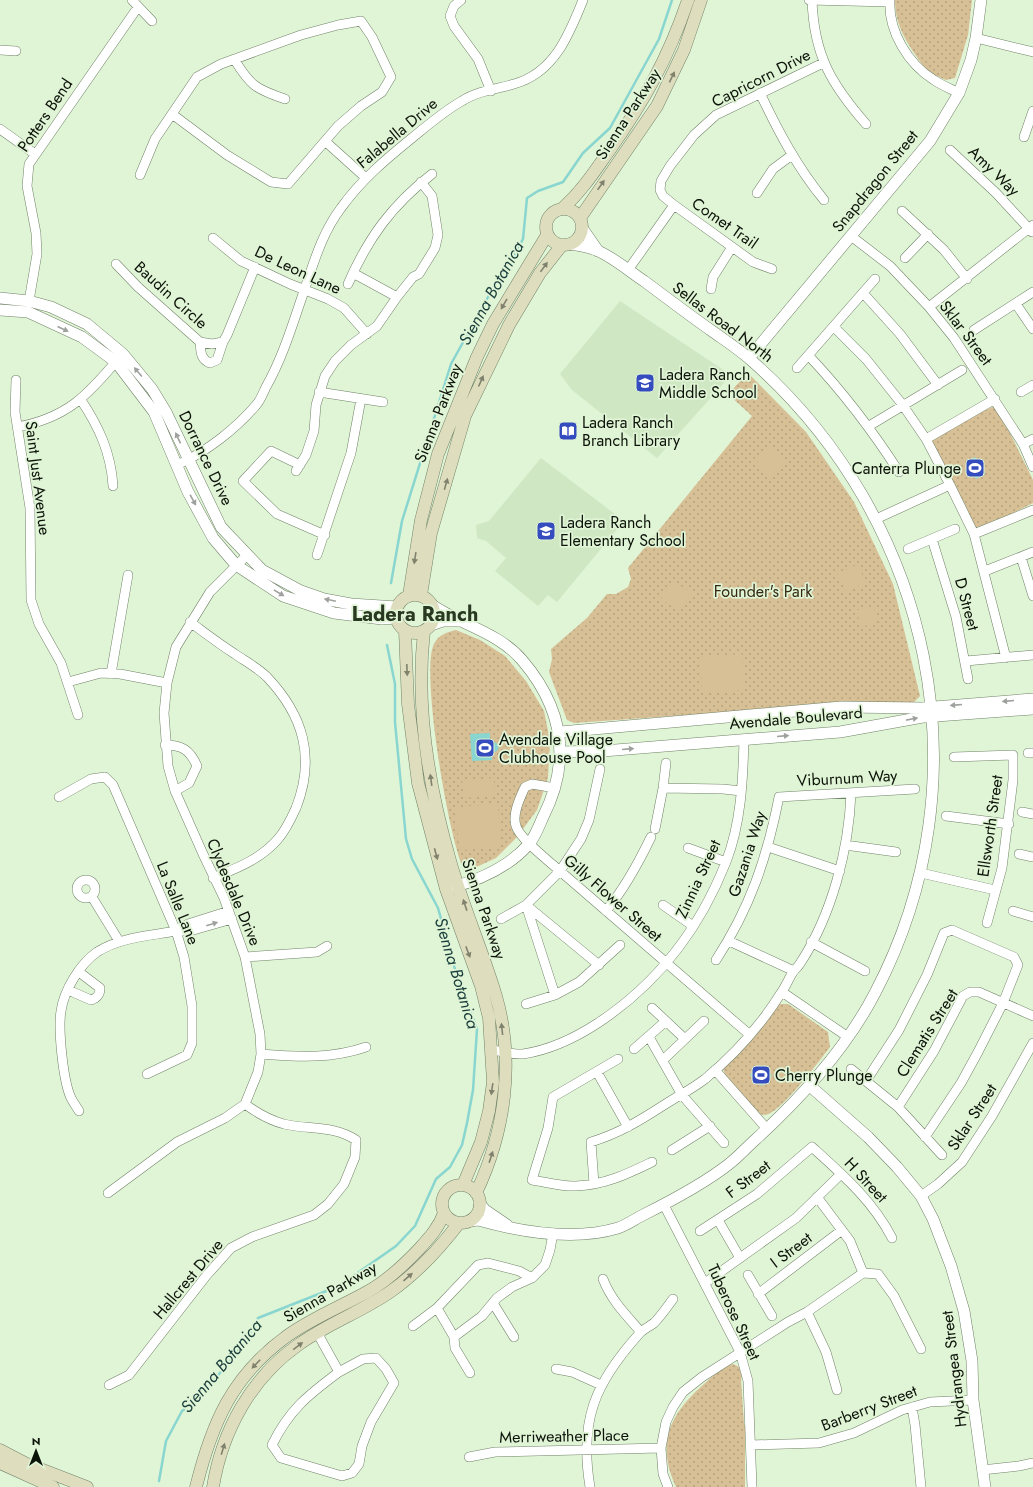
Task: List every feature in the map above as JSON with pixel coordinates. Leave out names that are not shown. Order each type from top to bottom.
[{"type":"main road","name":"Sienna Parkway","points":[[415,595],[421,520],[438,454],[477,357],[493,324],[547,235],[546,223],[548,218],[557,210],[563,208],[579,194],[644,100],[667,56],[688,0]]},
{"type":"main road","name":"Sienna Parkway","points":[[415,595],[431,533],[465,416],[509,325],[540,272],[566,245],[579,237],[581,223],[657,106],[684,50],[701,0]]},
{"type":"main road","points":[[563,208],[573,211],[581,223]]},
{"type":"main road","points":[[547,235],[556,244],[566,245]]},
{"type":"main road","points":[[428,628],[411,633],[405,631],[399,626],[396,612],[400,602],[415,595],[432,605]]},
{"type":"main road","name":"Sienna Parkway","points":[[196,1487],[210,1435],[226,1402],[247,1373],[265,1354],[299,1328],[368,1292],[399,1269],[437,1229],[444,1213],[442,1202],[447,1191],[452,1187],[463,1185],[481,1142],[489,1111],[502,1024],[496,997],[443,834],[433,792],[423,723],[421,673],[428,628],[434,615],[432,605]]},
{"type":"main road","name":"Sienna Parkway","points":[[213,1487],[225,1441],[237,1414],[263,1377],[298,1345],[392,1291],[409,1277],[464,1222],[477,1214],[478,1198],[501,1121],[504,1101],[498,1051],[481,986],[446,889],[418,783],[408,704],[405,631]]},
{"type":"main road","points":[[463,1185],[478,1198]]},
{"type":"main road","points":[[444,1213],[448,1218],[464,1222]]},
{"type":"main road","points":[[320,1331],[324,1320],[365,1297],[368,1292]]},
{"type":"main road","points":[[0,1450],[25,1463],[87,1487]]},
{"type":"main road","points":[[0,1463],[53,1487]]},
{"type":"street","points":[[461,0],[454,6],[450,16],[454,26],[478,59],[491,91]]},
{"type":"street","name":"Falabella Drive","points":[[177,464],[188,460],[228,432],[257,404],[277,368],[305,290],[311,267],[325,234],[340,208],[366,178],[377,166],[445,112],[463,100],[517,84],[541,72],[554,60],[571,30],[583,0]]},
{"type":"street","points":[[866,124],[843,98],[823,63],[816,34],[811,0],[890,1],[896,35],[902,47],[914,63],[934,80],[959,93]]},
{"type":"street","name":"Snapdragon Street","points":[[749,358],[930,140],[959,93],[971,60],[976,38],[981,0]]},
{"type":"street","points":[[135,3],[152,21]]},
{"type":"street","name":"Potters Bend","points":[[28,307],[37,254],[36,233],[27,186],[30,164],[35,154],[135,3]]},
{"type":"street","points":[[140,175],[155,139],[197,77],[220,64],[301,35],[338,25],[361,22],[372,37],[391,77],[382,92],[361,106],[338,126],[326,142],[288,184],[271,182],[264,178],[227,155],[172,114]]},
{"type":"street","points":[[976,38],[1033,52]]},
{"type":"street","points":[[0,50],[16,50]]},
{"type":"street","points":[[234,59],[245,78],[260,90],[284,99]]},
{"type":"street","name":"Capricorn Drive","points":[[663,196],[660,190],[661,181],[670,166],[694,135],[716,115],[823,63]]},
{"type":"street","points":[[760,93],[792,155],[809,182],[824,200]]},
{"type":"street","points":[[1024,137],[1033,110]]},
{"type":"street","points":[[0,129],[35,154]]},
{"type":"street","points":[[326,142],[366,178]]},
{"type":"street","name":"Amy Way","points":[[950,150],[986,183],[1032,229]]},
{"type":"street","points":[[757,193],[773,169],[792,155]]},
{"type":"street","points":[[348,284],[364,249],[379,227],[396,205],[432,174]]},
{"type":"street","points":[[325,535],[277,514],[243,481],[271,451],[298,468],[306,455],[314,431],[319,392],[325,376],[335,361],[350,345],[377,326],[404,288],[413,277],[419,274],[435,248],[438,235],[432,196],[421,182]]},
{"type":"street","name":"Comet Trail","points":[[663,196],[753,262],[772,269]]},
{"type":"street","points":[[628,270],[674,205]]},
{"type":"street","points":[[902,211],[944,250],[967,279]]},
{"type":"street","name":"Sellas Road North","points":[[581,223],[598,251]]},
{"type":"street","points":[[929,308],[1032,229]]},
{"type":"street","points":[[906,258],[928,234]]},
{"type":"street","name":"Sklar Street","points":[[851,236],[890,266],[929,308],[954,338],[1023,444],[1033,467]]},
{"type":"street","name":"De Leon Lane","points":[[213,238],[241,261],[344,308],[367,334]]},
{"type":"street","name":"Sellas Road North","points":[[464,1222],[478,1220],[536,1232],[578,1234],[619,1228],[664,1205],[728,1165],[767,1129],[810,1086],[848,1037],[874,995],[892,956],[921,873],[928,835],[933,789],[931,712],[925,665],[914,617],[892,551],[876,519],[845,466],[819,430],[792,399],[749,358],[628,270],[598,251],[566,245]]},
{"type":"street","points":[[711,289],[713,276],[732,247]]},
{"type":"street","name":"Baudin Circle","points":[[116,264],[138,287],[200,342],[212,344],[223,342],[255,267]]},
{"type":"street","points":[[353,273],[397,297]]},
{"type":"street","points":[[400,278],[404,288]]},
{"type":"street","points":[[797,368],[875,279]]},
{"type":"street","points":[[974,330],[1033,292]]},
{"type":"street","points":[[863,293],[900,334],[938,385]]},
{"type":"street","name":"Dorrance Drive","points":[[0,298],[28,307],[119,358],[152,390],[166,412],[221,527],[262,570],[301,591],[350,604],[396,612]]},
{"type":"street","points":[[1016,304],[1033,329]]},
{"type":"street","name":"Dorrance Drive","points":[[0,310],[28,307]]},
{"type":"street","points":[[834,327],[866,359],[902,404],[926,439],[950,485],[974,534],[985,571],[1006,658]]},
{"type":"street","points":[[200,342],[201,355],[210,363],[217,360],[223,342]]},
{"type":"street","points":[[809,356],[847,398],[869,426],[899,472]]},
{"type":"street","points":[[17,427],[37,423],[81,400],[119,358]]},
{"type":"street","name":"Dorrance Drive","points":[[119,358],[154,412],[188,492],[213,538],[236,565],[283,596],[334,613],[382,619],[396,612]]},
{"type":"street","points":[[869,426],[902,404],[938,385],[962,370]]},
{"type":"street","name":"Saint Just Avenue","points":[[16,380],[15,412],[30,508],[31,600],[39,624],[61,663],[78,715]]},
{"type":"street","points":[[1021,392],[1033,385]]},
{"type":"street","points":[[319,392],[383,402]]},
{"type":"street","points":[[316,555],[325,535],[351,454],[361,399]]},
{"type":"street","points":[[926,439],[995,399]]},
{"type":"street","points":[[81,400],[101,432],[112,468],[113,486]]},
{"type":"street","points":[[1023,444],[1033,438]]},
{"type":"street","points":[[876,519],[950,485]]},
{"type":"street","points":[[974,534],[1033,510]]},
{"type":"street","points":[[908,549],[955,529]]},
{"type":"street","name":"D Street","points":[[932,539],[955,611],[966,661],[968,679]]},
{"type":"street","points":[[985,571],[1033,552]]},
{"type":"street","name":"Clydesdale Drive","points":[[245,1104],[258,1072],[261,1054],[259,1026],[245,956],[230,915],[175,791],[168,766],[165,745],[164,714],[167,683],[176,647],[190,622],[210,592],[247,555]]},
{"type":"street","points":[[1021,557],[1033,596]]},
{"type":"street","points":[[111,674],[128,575]]},
{"type":"street","points":[[432,605],[459,621],[498,639],[512,649],[522,660],[538,681],[560,732],[561,752],[559,773],[551,801],[529,843],[496,870],[459,886],[446,889]]},
{"type":"street","points":[[428,628],[443,622],[459,621]]},
{"type":"street","points":[[190,622],[266,676],[294,711],[303,736],[307,754],[305,776],[300,797],[290,822],[278,840],[245,865],[213,878]]},
{"type":"street","points":[[966,661],[1033,655]]},
{"type":"street","points":[[68,682],[101,673],[167,683]]},
{"type":"street","name":"Avendale Boulevard","points":[[561,752],[603,751],[840,732],[931,712],[1033,698]]},
{"type":"street","name":"Avendale Boulevard","points":[[560,732],[842,707],[931,712],[1033,709]]},
{"type":"street","name":"Zinnia Street","points":[[498,1051],[521,1054],[545,1049],[577,1036],[631,1000],[666,964],[694,926],[703,911],[726,862],[735,832],[741,791],[744,739]]},
{"type":"street","points":[[165,745],[177,745],[187,750],[193,757],[197,766],[189,783],[175,791]]},
{"type":"street","name":"Ellsworth Street","points":[[954,757],[1013,755],[1013,780],[1009,824],[1002,868],[986,923]]},
{"type":"street","points":[[606,911],[622,891],[636,868],[653,833],[663,788],[666,763]]},
{"type":"street","points":[[501,919],[526,905],[560,871],[581,839],[589,820],[600,769]]},
{"type":"street","name":"La Salle Lane","points":[[59,797],[90,779],[105,777],[113,785],[176,931],[184,956],[192,1006],[192,1043],[187,1055],[147,1074]]},
{"type":"street","name":"Gilly Flower Street","points":[[555,788],[532,784],[525,787],[515,815],[516,825],[529,843],[666,964],[750,1035]]},
{"type":"street","points":[[663,788],[723,789],[741,791]]},
{"type":"street","name":"Viburnum Way","points":[[780,797],[915,789]]},
{"type":"street","points":[[594,1184],[591,1142],[614,1135],[628,1127],[682,1095],[715,1070],[750,1035],[782,992],[794,971],[801,963],[822,920],[840,871],[850,818],[851,792]]},
{"type":"street","name":"Gazania Way","points":[[716,960],[729,941],[756,885],[768,847],[780,797]]},
{"type":"street","points":[[1022,812],[1033,814]]},
{"type":"street","points":[[946,816],[1009,824]]},
{"type":"street","points":[[845,845],[896,852]]},
{"type":"street","points":[[768,847],[840,871]]},
{"type":"street","points":[[688,848],[726,862]]},
{"type":"street","points":[[1019,854],[1033,857]]},
{"type":"street","points":[[921,873],[995,890]]},
{"type":"street","points":[[92,896],[119,941]]},
{"type":"street","points":[[526,905],[599,965]]},
{"type":"street","points":[[526,905],[555,995]]},
{"type":"street","points":[[663,905],[694,926]]},
{"type":"street","points":[[1013,911],[1033,917]]},
{"type":"street","points":[[79,1111],[71,1098],[67,1086],[60,1028],[61,1011],[68,990],[79,972],[97,952],[119,941],[176,931],[188,924],[230,915]]},
{"type":"street","points":[[866,1082],[899,1030],[927,975],[944,933],[952,930],[1014,957],[1018,965],[1003,1003],[961,1083],[925,1137]]},
{"type":"street","points":[[729,941],[794,971]]},
{"type":"street","points":[[811,942],[865,971]]},
{"type":"street","points":[[245,956],[317,952],[327,946]]},
{"type":"street","points":[[526,1004],[555,995],[579,982],[620,946]]},
{"type":"street","points":[[68,990],[91,1000],[96,998],[100,993],[100,988],[79,972]]},
{"type":"street","points":[[782,992],[848,1037]]},
{"type":"street","name":"Clematis Street","points":[[898,1107],[934,1051],[963,996],[970,992],[979,992],[1033,1016]]},
{"type":"street","points":[[652,1008],[685,1039]]},
{"type":"street","points":[[634,1049],[666,1021]]},
{"type":"street","points":[[664,1060],[704,1021]]},
{"type":"street","points":[[649,1037],[664,1060],[682,1095],[724,1143]]},
{"type":"street","name":"Sklar Street","points":[[921,1196],[938,1184],[962,1162],[992,1116],[1033,1043]]},
{"type":"street","points":[[261,1054],[303,1058],[349,1053],[366,1047]]},
{"type":"street","points":[[618,1059],[553,1097],[548,1128],[532,1180],[574,1186],[594,1184],[617,1179],[652,1162]]},
{"type":"street","points":[[850,1069],[898,1107],[942,1155]]},
{"type":"street","points":[[715,1070],[767,1129]]},
{"type":"street","points":[[597,1072],[628,1127]]},
{"type":"street","name":"Hydrangea Street","points":[[810,1086],[868,1137],[897,1167],[921,1196],[933,1219],[951,1266],[964,1310],[972,1361],[973,1400],[985,1487]]},
{"type":"street","points":[[108,1193],[177,1142],[225,1118],[245,1104]]},
{"type":"street","name":"Hallcrest Drive","points":[[109,1385],[129,1375],[206,1276],[231,1248],[252,1237],[314,1215],[328,1204],[344,1184],[355,1157],[356,1140],[346,1134],[328,1128],[284,1124],[259,1115],[245,1104]]},
{"type":"street","points":[[672,1150],[710,1126]]},
{"type":"street","name":"H Street","points":[[812,1147],[866,1198],[883,1220],[892,1238]]},
{"type":"street","name":"F Street","points":[[700,1231],[757,1194],[812,1147]]},
{"type":"street","points":[[705,1283],[796,1218],[842,1174]]},
{"type":"street","points":[[817,1197],[850,1241],[863,1273]]},
{"type":"street","points":[[478,1198],[485,1210],[508,1226]]},
{"type":"street","name":"Tuberose Street","points":[[664,1205],[740,1352],[748,1381],[752,1487]]},
{"type":"street","points":[[718,1220],[740,1258]]},
{"type":"street","name":"I Street","points":[[758,1294],[842,1230]]},
{"type":"street","points":[[454,1337],[482,1316],[493,1303],[512,1287],[532,1278],[545,1265],[550,1250],[553,1233]]},
{"type":"street","points":[[414,1326],[437,1308],[478,1265],[488,1263],[519,1271],[532,1278]]},
{"type":"street","points":[[668,1487],[663,1474],[661,1448],[666,1422],[673,1407],[684,1392],[702,1377],[740,1352],[807,1312],[863,1273],[878,1274],[894,1296],[921,1349]]},
{"type":"street","points":[[748,1275],[772,1316]]},
{"type":"street","points":[[603,1279],[608,1291],[618,1306],[641,1332]]},
{"type":"street","points":[[590,1487],[585,1450],[590,1412],[601,1385],[614,1363],[641,1332],[661,1316],[674,1299]]},
{"type":"street","points":[[493,1303],[514,1337]]},
{"type":"street","points":[[437,1308],[454,1337],[455,1348],[470,1374]]},
{"type":"street","points":[[807,1312],[826,1352],[837,1390]]},
{"type":"street","points":[[320,1331],[320,1338],[339,1372]]},
{"type":"street","points":[[376,1358],[386,1369],[394,1383],[371,1422],[362,1446],[359,1464],[352,1473],[342,1476],[281,1458],[272,1446],[291,1411],[312,1392],[339,1372],[363,1360],[376,1358]]},
{"type":"street","points":[[556,1369],[572,1372],[601,1385]]},
{"type":"street","name":"Barberry Street","points":[[751,1445],[819,1443],[854,1433],[912,1407],[930,1402],[973,1400]]},
{"type":"street","points":[[912,1407],[921,1487]]},
{"type":"street","name":"Merriweather Place","points":[[469,1457],[495,1452],[661,1448]]},
{"type":"street","points":[[982,1470],[1019,1466],[1033,1462]]},
{"type":"shaded area","name":"Ladera Ranch Middle School","points":[[620,301],[731,375],[657,458],[572,390],[560,374]]},
{"type":"shaded area","name":"Ladera Ranch Elementary School","points":[[541,458],[624,521],[557,602],[548,595],[538,606],[495,571],[506,558],[486,541],[477,538],[476,525],[489,521]]},
{"type":"green space","points":[[895,0],[972,0],[968,35],[955,78],[946,80],[931,73],[924,67],[908,44],[900,28],[897,19]]},
{"type":"green space","name":"Founder's Park","points":[[748,373],[806,432],[854,502],[893,584],[920,696],[914,702],[870,702],[574,723],[567,720],[549,672],[552,659],[551,649],[587,618],[607,594],[616,594],[628,587],[631,579],[628,568],[752,416],[728,394]]},
{"type":"green space","points":[[996,405],[1033,480],[1033,503],[977,531],[930,438]]},
{"type":"green space","points":[[770,447],[785,462],[771,478],[756,464]]},
{"type":"green space","points":[[857,565],[867,583],[846,592],[837,573]]},
{"type":"green space","points":[[673,581],[692,593],[679,611],[661,599]]},
{"type":"green space","points":[[874,606],[877,623],[860,627],[857,610]]},
{"type":"green space","points":[[456,630],[480,640],[505,656],[526,681],[544,711],[550,741],[548,778],[537,810],[517,837],[496,858],[472,869],[464,870],[458,853],[444,793],[433,720],[431,687],[431,660],[434,644],[441,636]]},
{"type":"green space","points":[[742,654],[745,690],[702,693],[700,657]]},
{"type":"green space","points":[[494,778],[495,795],[464,798],[462,781]]},
{"type":"green space","points":[[494,804],[498,807],[501,843],[498,847],[463,850],[459,847],[456,811],[459,807]]},
{"type":"green space","points":[[780,1004],[788,1004],[828,1032],[830,1047],[809,1074],[780,1106],[771,1113],[762,1115],[753,1109],[730,1084],[725,1076],[723,1066],[726,1063],[730,1063],[761,1027],[774,1007]]},
{"type":"green space","points":[[733,1364],[739,1367],[742,1376],[741,1380],[745,1426],[745,1487],[676,1487],[670,1472],[667,1457],[669,1431],[674,1419],[691,1396],[720,1370]]},
{"type":"water","name":"Canterra Plunge","points":[[975,457],[978,462],[980,461],[985,474],[976,479],[974,475],[969,475],[965,471],[969,465],[967,461]]},
{"type":"water","name":"Avendale Village Clubhouse Pool","points":[[490,733],[490,739],[499,745],[498,750],[492,754],[492,760],[472,761],[470,734]]},
{"type":"water","name":"Cherry Plunge","points":[[759,1065],[772,1075],[762,1086],[750,1075]]},
{"type":"waterway","name":"Sienna Botanica","points":[[391,583],[402,521],[451,364],[498,279],[512,260],[523,239],[527,198],[538,191],[563,182],[583,153],[610,128],[659,39],[672,0]]},
{"type":"waterway","name":"Sienna Botanica","points":[[159,1481],[166,1441],[182,1411],[200,1397],[244,1344],[258,1318],[339,1286],[396,1246],[415,1226],[436,1179],[450,1167],[462,1145],[473,1090],[477,1029],[456,973],[438,908],[412,859],[406,839],[395,722],[395,684],[387,645]]},
{"type":"place","name":"Ladera Ranch Middle School","points":[[645,383]]},
{"type":"place","name":"Ladera Ranch Branch Library","points":[[568,431]]},
{"type":"place","name":"Canterra Plunge","points":[[975,468]]},
{"type":"place","name":"Ladera Ranch Elementary School","points":[[546,531]]},
{"type":"place","name":"Avendale Village Clubhouse Pool","points":[[485,748]]},
{"type":"place","name":"Cherry Plunge","points":[[761,1075]]},
{"type":"district","name":"Ladera Ranch","points":[[415,614]]}]
